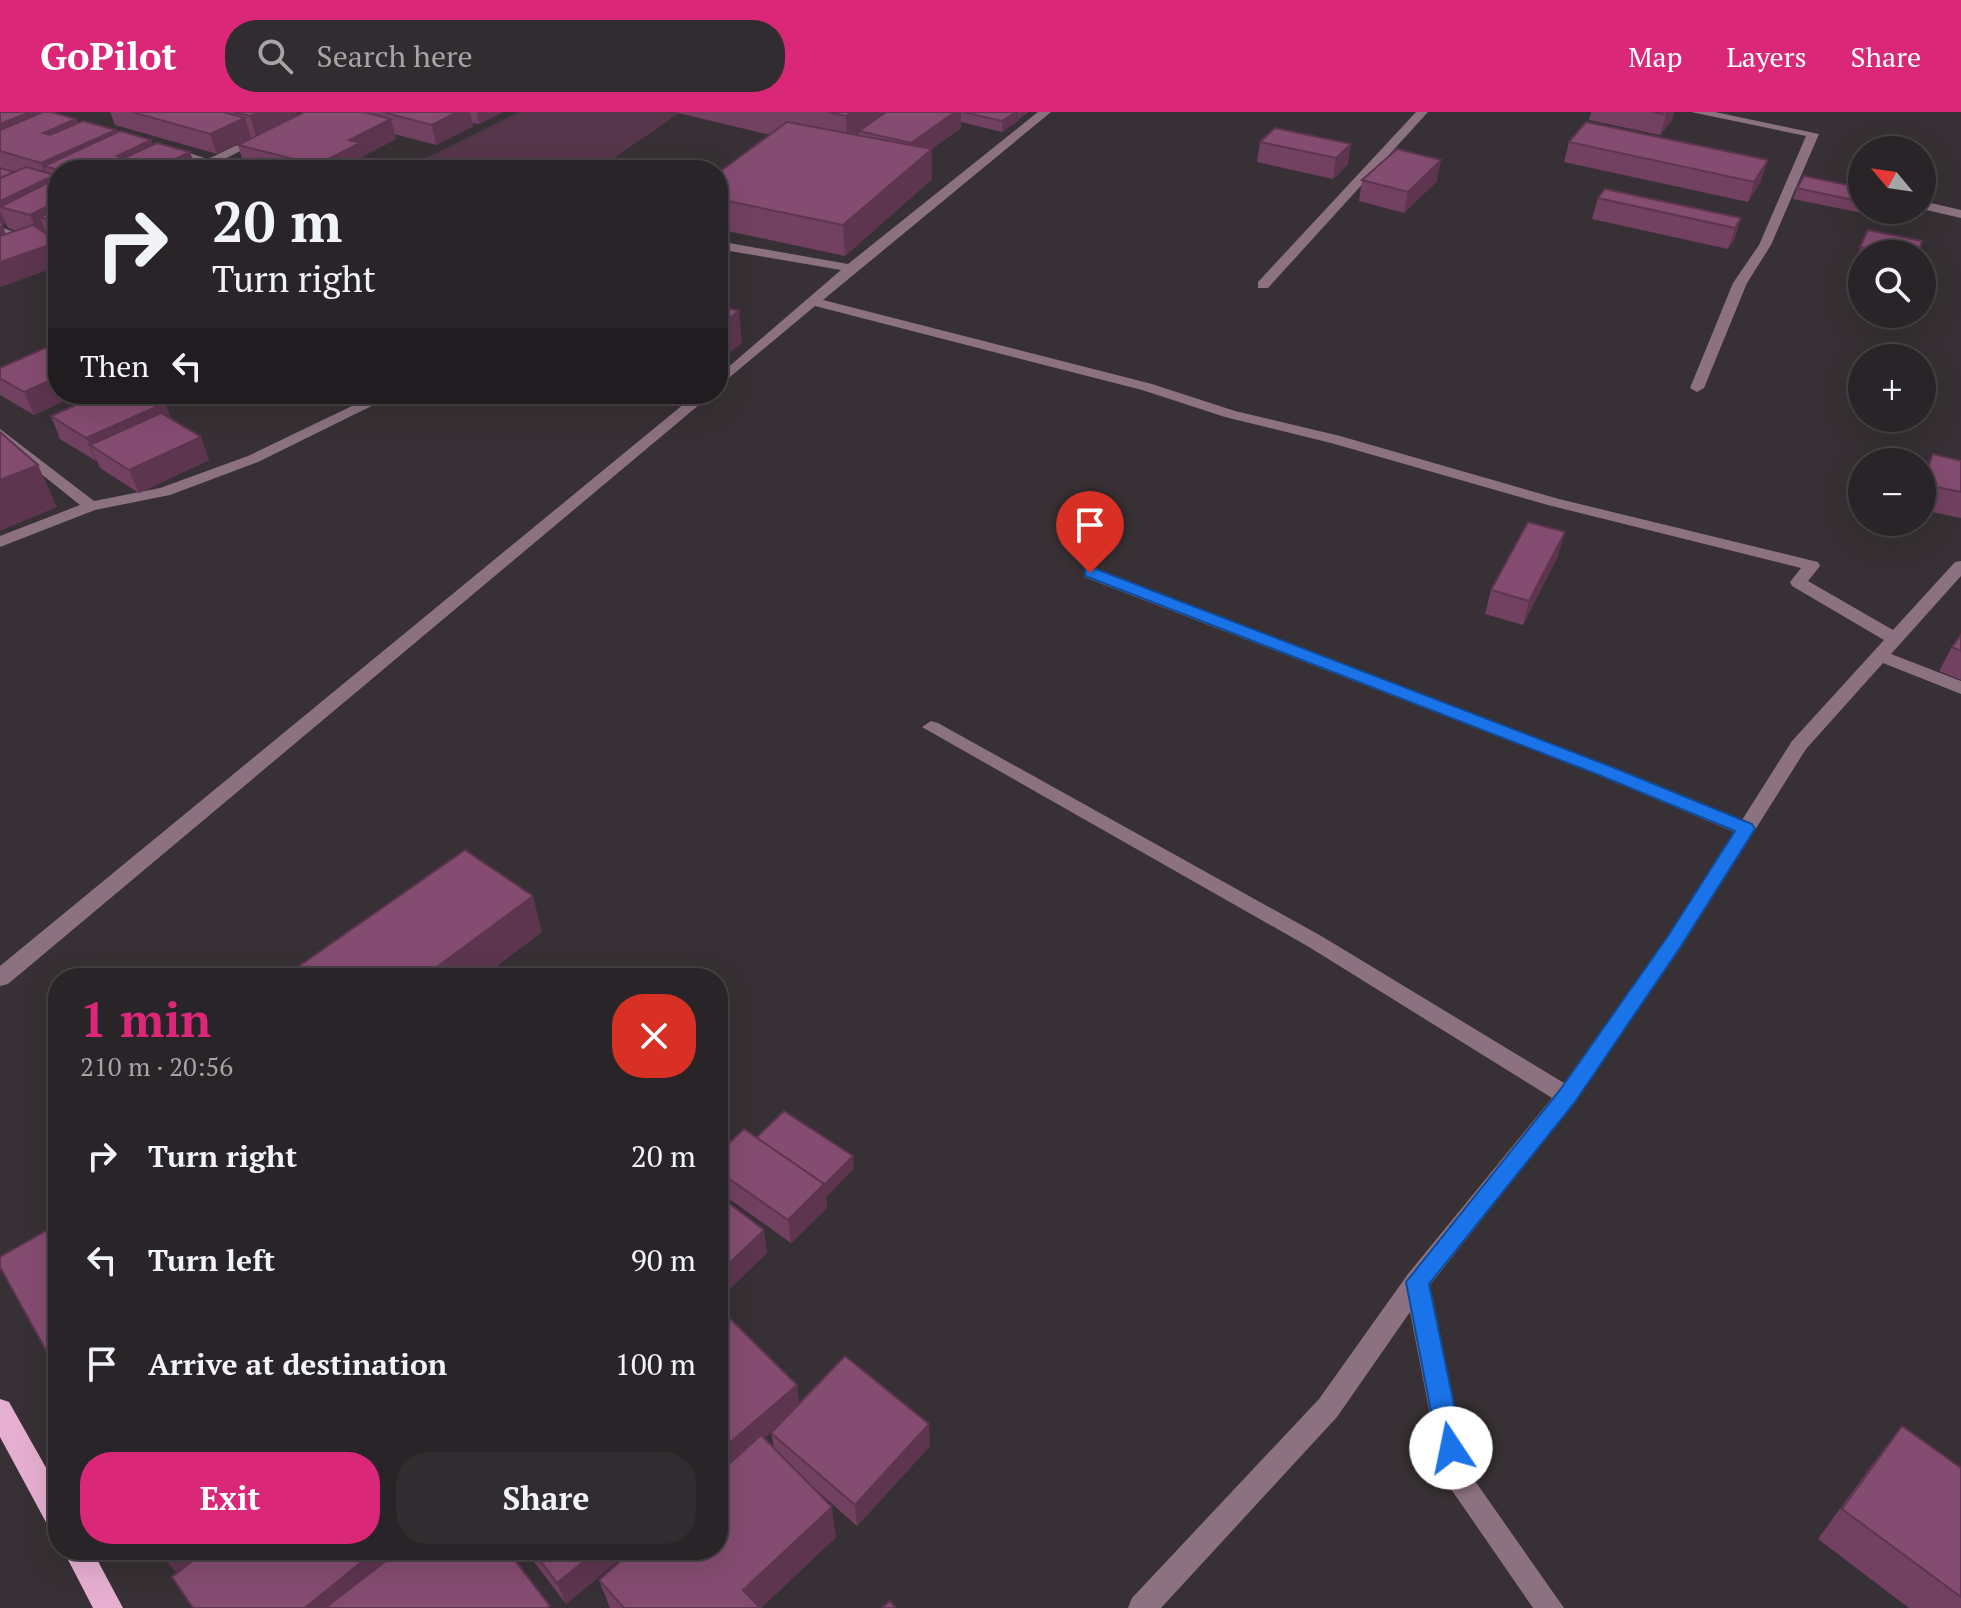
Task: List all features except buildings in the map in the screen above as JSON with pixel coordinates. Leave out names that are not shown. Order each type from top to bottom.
[{"type":"main road","points":[[0,1411],[48,1498]]},
{"type":"main road","points":[[83,1560],[109,1608]]},
{"type":"street","points":[[728,375],[816,302],[851,268],[1045,112]]},
{"type":"street","points":[[1263,285],[1422,112]]},
{"type":"street","points":[[1697,112],[1813,134],[1803,178],[1740,283],[1697,388]]},
{"type":"street","points":[[215,160],[275,131]]},
{"type":"street","points":[[153,146],[199,160]]},
{"type":"street","points":[[1936,208],[1961,214]]},
{"type":"street","points":[[0,231],[48,248]]},
{"type":"street","points":[[728,247],[851,268]]},
{"type":"street","points":[[816,302],[1147,387],[1230,414],[1335,439],[1554,502],[1812,566],[1798,582],[1887,647],[1961,688]]},
{"type":"street","points":[[0,542],[91,506],[164,492],[253,459],[368,404]]},
{"type":"street","points":[[0,978],[693,404]]},
{"type":"street","points":[[0,434],[91,506]]},
{"type":"street","points":[[1142,1608],[1328,1408],[1417,1282],[1567,1096],[1675,941],[1799,745],[1961,566]]},
{"type":"street","points":[[1090,573],[1605,771],[1746,829]]},
{"type":"street","points":[[931,727],[1316,942],[1567,1096]]},
{"type":"street","points":[[1417,1282],[1456,1476],[1550,1608]]},
{"type":"shaded area","points":[[519,112],[679,113],[611,160],[423,160]]},
{"type":"route","points":[[1090,573],[1605,771],[1746,829],[1675,941],[1567,1096],[1417,1282],[1451,1448]]}]
